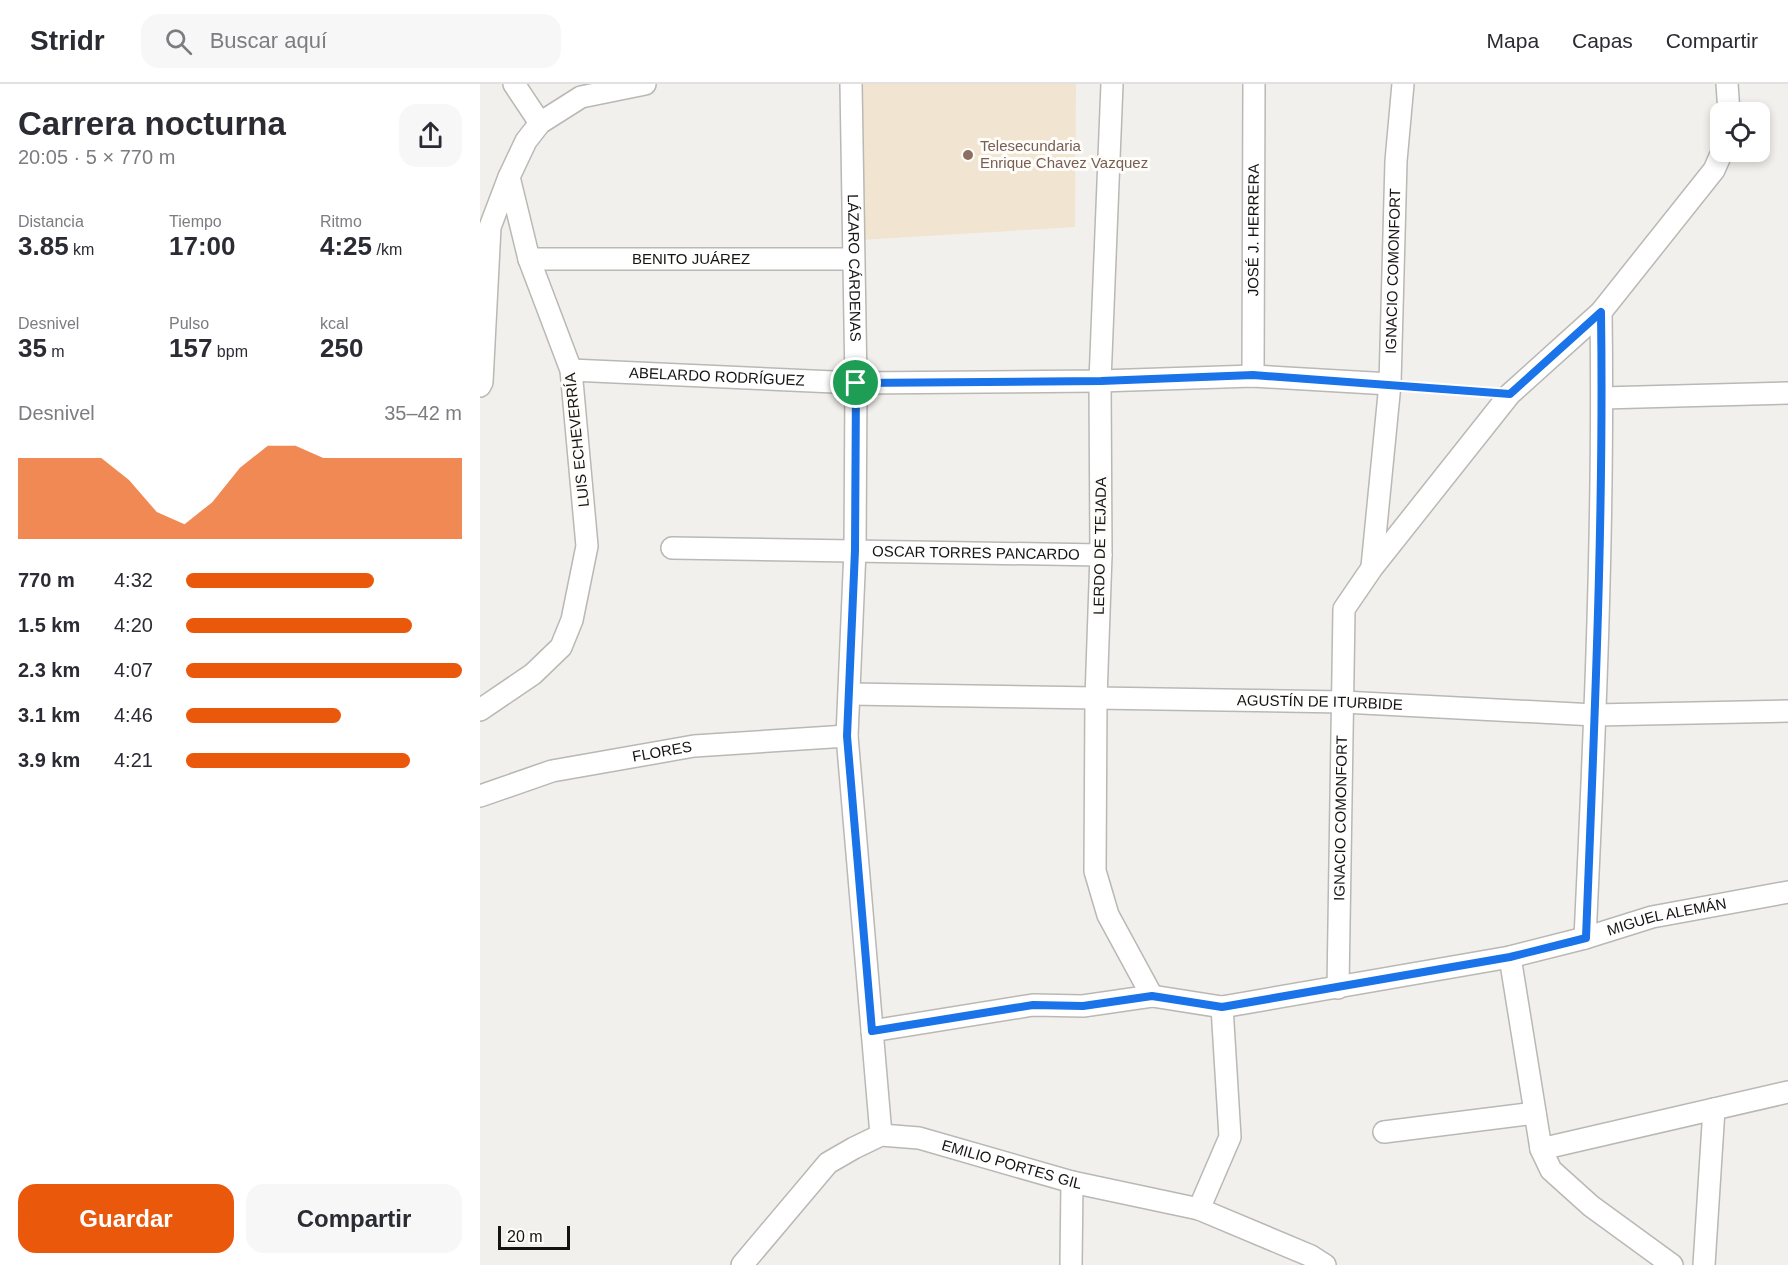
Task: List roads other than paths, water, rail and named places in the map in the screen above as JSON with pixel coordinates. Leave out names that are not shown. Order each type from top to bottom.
[{"type":"street","points":[[514,84],[540,123]]},
{"type":"street","points":[[480,386],[490,226],[526,141],[540,123],[581,97],[645,84]]},
{"type":"street","name":"LÁZARO CÁRDENAS","points":[[851,84],[856,383],[855,550],[847,736],[881,1135]]},
{"type":"street","name":"LERDO DE TEJADA","points":[[1112,84],[1101,381],[1101,555],[1096,698],[1095,871],[1108,915],[1152,996]]},
{"type":"street","name":"JOSÉ J. HERRERA","points":[[1253,375],[1254,84]]},
{"type":"street","name":"IGNACIO COMONFORT","points":[[1338,988],[1344,609],[1372,568],[1390,384],[1396,161],[1403,84]]},
{"type":"street","points":[[1727,84],[1728,102]]},
{"type":"street","points":[[1372,568],[1510,394],[1601,312],[1714,171],[1718,162]]},
{"type":"street","name":"LUIS ECHEVERRÍA","points":[[480,710],[533,674],[561,646],[572,620],[587,546],[571,370],[529,259],[509,177]]},
{"type":"street","name":"BENITO JUÁREZ","points":[[529,259],[853,259]]},
{"type":"street","points":[[1586,938],[1595,715],[1602,398],[1601,312]]},
{"type":"street","name":"ABELARDO RODRÍGUEZ","points":[[571,370],[856,383],[1101,381],[1253,375],[1390,384]]},
{"type":"street","points":[[1602,398],[1788,393]]},
{"type":"street","name":"OSCAR TORRES PANCARDO","points":[[672,548],[1101,555]]},
{"type":"street","name":"AGUSTÍN DE ITURBIDE","points":[[850,694],[1343,702],[1595,715],[1788,711]]},
{"type":"street","name":"FLORES","points":[[480,796],[552,771],[694,746],[847,736]]},
{"type":"street","name":"MIGUEL ALEMÁN","points":[[872,1031],[1033,1005],[1083,1006],[1152,996],[1222,1007],[1510,957],[1586,938],[1652,917],[1788,892]]},
{"type":"street","points":[[1510,957],[1541,1149],[1551,1170],[1591,1206],[1672,1265]]},
{"type":"street","points":[[1199,1209],[1230,1137],[1222,1007]]},
{"type":"street","points":[[1541,1149],[1788,1092]]},
{"type":"street","points":[[1704,1265],[1714,1109]]},
{"type":"street","points":[[1384,1132],[1535,1113]]},
{"type":"street","points":[[742,1265],[828,1163],[881,1135]]},
{"type":"street","name":"EMILIO PORTES GIL","points":[[881,1135],[920,1138],[1072,1182],[1199,1209],[1311,1256],[1325,1265]]},
{"type":"street","points":[[1071,1265],[1072,1182]]},
{"type":"place","name":"Telesecundaria Enrique Chavez Vazquez","points":[[968,155]]}]
